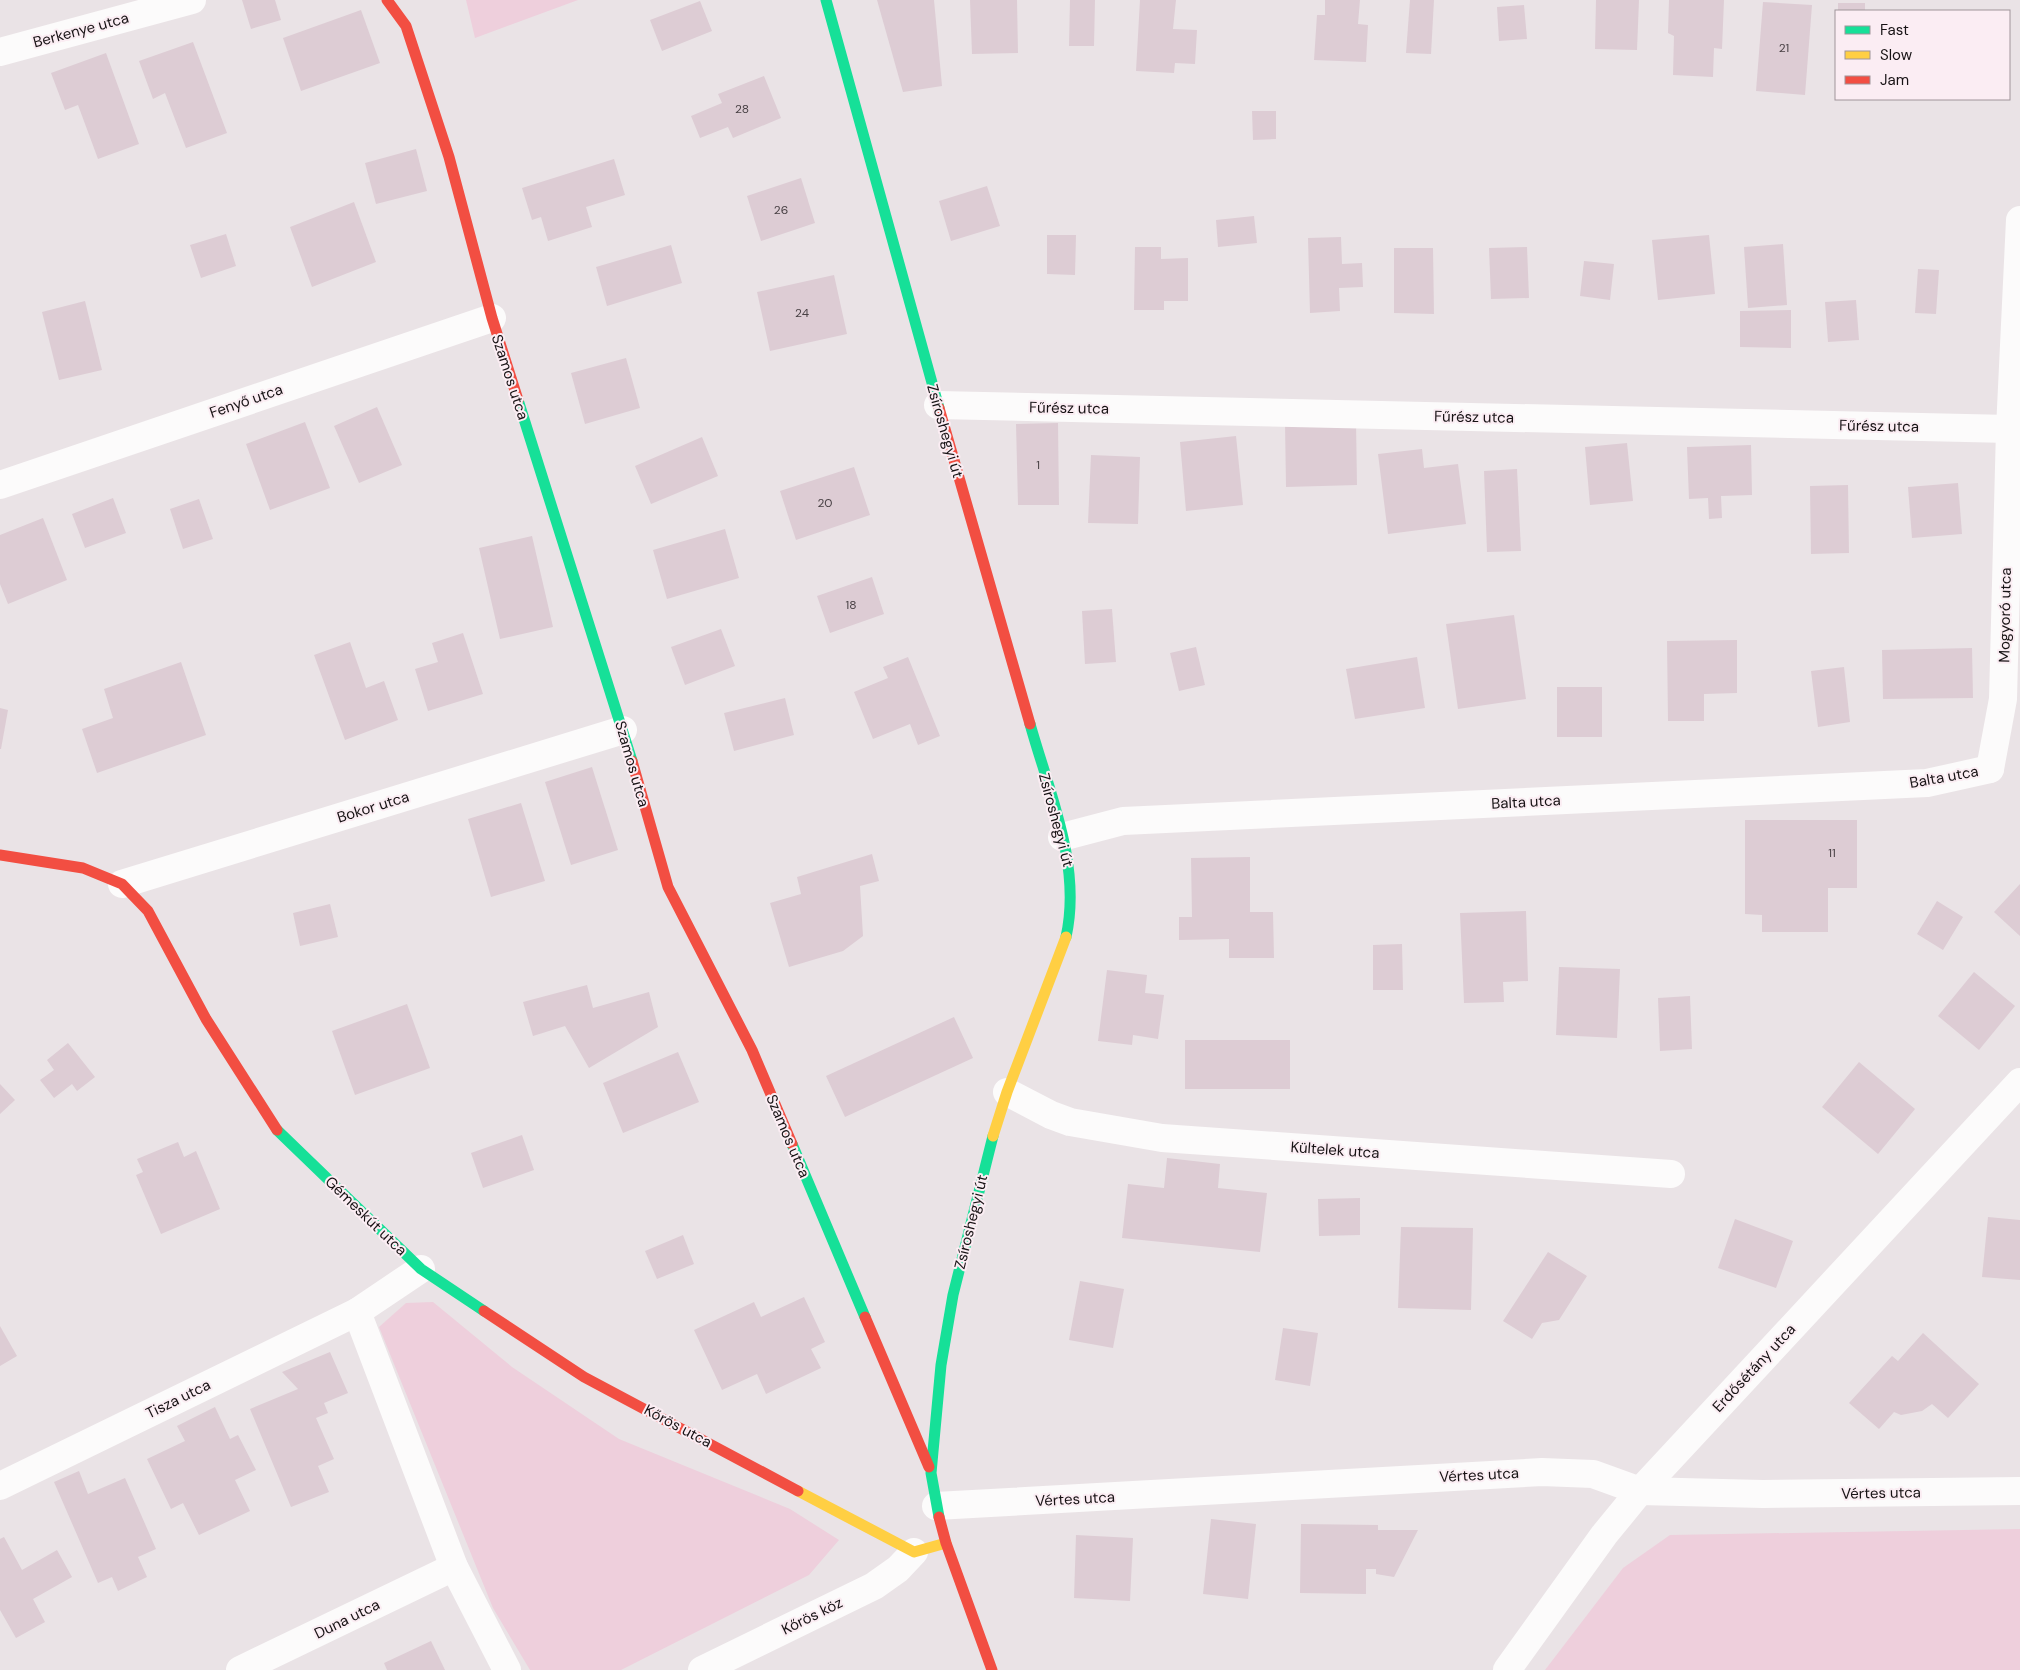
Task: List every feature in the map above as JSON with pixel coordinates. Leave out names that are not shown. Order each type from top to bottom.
[{"type":"street","name":"Berkenye utca","points":[[0,52],[192,0]]},
{"type":"street","name":"Szamos utca","points":[[387,0],[406,26],[449,157],[492,318],[623,730],[668,887],[752,1050],[931,1474]]},
{"type":"street","name":"Zsíroshegyi út","points":[[826,0],[938,405],[1069,861],[1071,884],[1069,925],[1007,1092],[989,1149],[953,1295],[941,1365],[931,1474],[936,1506],[946,1542],[992,1670]]},
{"type":"street","name":"Mogyoró utca","points":[[1990,768],[2003,699],[2010,429],[2020,220]]},
{"type":"street","name":"Fenyő utca","points":[[0,485],[492,318]]},
{"type":"street","name":"Fűrész utca","points":[[938,405],[2010,429]]},
{"type":"street","points":[[1990,768],[2020,721]]},
{"type":"street","name":"Bokor utca","points":[[122,884],[623,730]]},
{"type":"street","name":"Balta utca","points":[[1062,837],[1123,821],[1927,783],[1990,768]]},
{"type":"street","name":"Gémeskút utca","points":[[0,855],[83,868],[122,884],[148,911],[206,1019],[278,1131],[421,1269],[357,1312]]},
{"type":"street","name":"Erdősétány utca","points":[[1507,1670],[1604,1535],[1640,1491],[2019,1085]]},
{"type":"street","name":"Kültelek utca","points":[[1007,1092],[1051,1115],[1070,1122],[1162,1138],[1671,1174]]},
{"type":"street","name":"Kőrös utca","points":[[421,1269],[584,1377],[914,1552]]},
{"type":"street","points":[[357,1312],[454,1567],[507,1670]]},
{"type":"street","name":"Tisza utca","points":[[0,1486],[357,1312]]},
{"type":"street","name":"Vértes utca","points":[[936,1506],[1542,1472],[1594,1474],[1640,1491],[1763,1494],[2020,1491]]},
{"type":"street","points":[[914,1552],[946,1542]]},
{"type":"street","name":"Kőrös köz","points":[[702,1670],[874,1586],[898,1569],[914,1552]]},
{"type":"street","name":"Duna utca","points":[[240,1670],[454,1567]]},
{"type":"shaded area","points":[[466,0],[578,0],[475,38]]},
{"type":"shaded area","points":[[433,1302],[512,1367],[619,1439],[790,1509],[839,1540],[809,1575],[621,1670],[530,1670],[493,1608],[379,1327],[406,1303]]},
{"type":"shaded area","points":[[2020,1529],[2020,1670],[1545,1670],[1623,1568],[1670,1535]]},
{"type":"building","points":[[242,0],[275,0],[281,20],[251,29]]},
{"type":"building","points":[[877,0],[934,0],[942,86],[903,92]]},
{"type":"building","points":[[970,0],[1017,0],[1018,53],[972,54]]},
{"type":"building","points":[[1070,0],[1095,0],[1094,46],[1069,46]]},
{"type":"building","points":[[1140,0],[1176,0],[1173,29],[1197,30],[1195,64],[1175,63],[1174,73],[1136,71]]},
{"type":"building","points":[[1325,0],[1360,0],[1358,24],[1368,25],[1366,62],[1314,60],[1317,15],[1325,15]]},
{"type":"building","points":[[1410,0],[1434,0],[1431,54],[1406,53]]},
{"type":"building","points":[[1596,0],[1639,0],[1637,50],[1595,49]]},
{"type":"building","points":[[1669,0],[1724,0],[1722,49],[1714,48],[1713,77],[1673,75],[1674,36],[1668,33]]},
{"type":"building","points":[[700,1],[712,31],[662,51],[650,20]]},
{"type":"building","points":[[1763,2],[1812,5],[1805,95],[1756,91]]},
{"type":"building","points":[[1838,3],[1865,3],[1865,10],[1838,10]]},
{"type":"building","points":[[1524,5],[1527,39],[1499,41],[1497,7]]},
{"type":"building","points":[[361,10],[380,63],[301,91],[283,38]]},
{"type":"building","points":[[193,42],[227,133],[186,148],[165,93],[153,99],[139,61]]},
{"type":"building","points":[[106,53],[139,144],[98,159],[78,105],[65,110],[51,73]]},
{"type":"building","points":[[764,76],[781,118],[733,138],[728,127],[700,138],[691,116],[722,103],[718,94]]},
{"type":"building","points":[[1252,111],[1276,111],[1276,139],[1253,140]]},
{"type":"building","points":[[416,149],[427,191],[376,204],[365,163]]},
{"type":"building","points":[[614,159],[625,195],[586,207],[592,227],[548,241],[541,217],[532,220],[522,188]]},
{"type":"building","points":[[801,178],[815,223],[761,241],[747,196]]},
{"type":"building","points":[[987,186],[1000,226],[951,241],[939,201]]},
{"type":"building","points":[[354,202],[376,262],[312,287],[290,227]]},
{"type":"building","points":[[1254,216],[1257,243],[1218,247],[1216,220]]},
{"type":"building","points":[[226,234],[236,266],[201,278],[190,245]]},
{"type":"building","points":[[1047,235],[1076,235],[1075,275],[1047,274]]},
{"type":"building","points":[[1709,235],[1715,294],[1658,300],[1652,240]]},
{"type":"building","points":[[1341,237],[1342,264],[1362,263],[1363,287],[1339,288],[1340,311],[1310,313],[1308,238]]},
{"type":"building","points":[[1783,244],[1787,305],[1748,308],[1744,247]]},
{"type":"building","points":[[671,245],[682,283],[607,306],[596,267]]},
{"type":"building","points":[[1135,247],[1161,247],[1161,259],[1188,258],[1188,301],[1164,301],[1164,310],[1134,310]]},
{"type":"building","points":[[1527,247],[1529,298],[1491,299],[1489,248]]},
{"type":"building","points":[[1394,248],[1433,248],[1434,314],[1394,313]]},
{"type":"building","points":[[1584,261],[1614,264],[1610,300],[1580,296]]},
{"type":"building","points":[[1918,269],[1939,270],[1936,314],[1915,313]]},
{"type":"building","points":[[834,275],[847,334],[770,351],[757,292]]},
{"type":"building","points":[[1856,300],[1859,340],[1828,342],[1825,302]]},
{"type":"building","points":[[85,301],[102,370],[59,380],[42,312]]},
{"type":"building","points":[[1791,310],[1791,348],[1740,347],[1740,311]]},
{"type":"building","points":[[626,358],[640,408],[585,424],[571,373]]},
{"type":"building","points":[[377,407],[402,465],[359,483],[334,426]]},
{"type":"building","points":[[305,422],[330,488],[270,510],[246,444]]},
{"type":"building","points":[[1356,422],[1357,485],[1286,487],[1285,423]]},
{"type":"building","points":[[1058,423],[1059,505],[1018,505],[1016,424]]},
{"type":"building","points":[[1236,436],[1243,505],[1186,511],[1180,442]]},
{"type":"building","points":[[702,437],[718,476],[651,504],[635,466]]},
{"type":"building","points":[[1627,443],[1633,501],[1590,505],[1585,447]]},
{"type":"building","points":[[1751,445],[1752,495],[1721,496],[1722,518],[1709,519],[1708,498],[1689,499],[1687,447]]},
{"type":"building","points":[[1422,449],[1424,468],[1458,464],[1466,524],[1388,534],[1378,454]]},
{"type":"building","points":[[1091,455],[1140,457],[1138,524],[1088,523]]},
{"type":"building","points":[[854,467],[870,515],[796,540],[780,491]]},
{"type":"building","points":[[1517,469],[1521,551],[1487,552],[1484,471]]},
{"type":"building","points":[[1958,483],[1962,534],[1912,538],[1908,487]]},
{"type":"building","points":[[1848,485],[1849,553],[1811,554],[1810,486]]},
{"type":"building","points":[[113,498],[126,533],[85,548],[72,514]]},
{"type":"building","points":[[199,499],[213,539],[183,549],[170,509]]},
{"type":"building","points":[[43,518],[67,580],[8,604],[0,584],[0,535]]},
{"type":"building","points":[[725,529],[739,578],[667,599],[653,550]]},
{"type":"building","points":[[532,536],[553,627],[500,639],[479,548]]},
{"type":"building","points":[[872,577],[884,614],[830,633],[817,596]]},
{"type":"building","points":[[1112,609],[1116,662],[1085,664],[1082,611]]},
{"type":"building","points":[[1514,615],[1526,699],[1458,709],[1446,624]]},
{"type":"building","points":[[721,629],[735,666],[685,685],[671,647]]},
{"type":"building","points":[[463,633],[483,694],[428,711],[415,669],[438,662],[432,643]]},
{"type":"building","points":[[1737,640],[1737,693],[1704,694],[1704,721],[1668,721],[1667,641]]},
{"type":"building","points":[[350,642],[366,688],[384,681],[398,720],[345,740],[314,655]]},
{"type":"building","points":[[1196,647],[1205,685],[1179,691],[1170,653]]},
{"type":"building","points":[[1972,648],[1973,698],[1883,699],[1882,650]]},
{"type":"building","points":[[908,657],[940,736],[918,745],[910,724],[873,739],[854,692],[888,678],[883,667]]},
{"type":"building","points":[[1417,657],[1425,708],[1355,719],[1346,669]]},
{"type":"building","points":[[181,662],[206,735],[97,773],[82,729],[113,718],[104,689]]},
{"type":"building","points":[[1844,667],[1850,722],[1818,727],[1811,671]]},
{"type":"building","points":[[1557,687],[1602,687],[1602,737],[1557,737]]},
{"type":"building","points":[[785,698],[794,735],[734,751],[724,713]]},
{"type":"building","points":[[0,708],[8,710],[1,749],[0,749]]},
{"type":"building","points":[[592,767],[618,850],[571,865],[545,782]]},
{"type":"building","points":[[521,803],[545,881],[491,897],[468,819]]},
{"type":"building","points":[[1745,820],[1857,820],[1857,888],[1828,888],[1828,932],[1762,932],[1762,915],[1745,914]]},
{"type":"building","points":[[872,854],[879,881],[860,886],[863,936],[843,951],[789,967],[770,903],[801,894],[797,877]]},
{"type":"building","points":[[1250,857],[1250,912],[1273,912],[1274,958],[1229,958],[1229,939],[1179,940],[1179,917],[1192,917],[1191,858]]},
{"type":"building","points":[[2020,884],[2020,936],[1994,912]]},
{"type":"building","points":[[1937,901],[1963,917],[1943,950],[1917,934]]},
{"type":"building","points":[[330,904],[338,937],[300,946],[293,913]]},
{"type":"building","points":[[1526,911],[1528,981],[1503,982],[1504,1002],[1464,1003],[1460,913]]},
{"type":"building","points":[[1402,944],[1403,990],[1373,990],[1373,945]]},
{"type":"building","points":[[1559,967],[1620,969],[1617,1038],[1556,1035]]},
{"type":"building","points":[[1107,970],[1147,975],[1145,993],[1164,995],[1158,1039],[1133,1035],[1132,1045],[1098,1041]]},
{"type":"building","points":[[1974,972],[2015,1006],[1979,1050],[1938,1016]]},
{"type":"building","points":[[587,985],[593,1008],[649,992],[658,1027],[589,1068],[565,1026],[533,1036],[523,1002]]},
{"type":"building","points":[[1690,996],[1692,1049],[1660,1051],[1658,998]]},
{"type":"building","points":[[407,1004],[430,1068],[355,1095],[332,1031]]},
{"type":"building","points":[[954,1017],[973,1058],[845,1117],[826,1076]]},
{"type":"building","points":[[1185,1040],[1290,1040],[1290,1089],[1185,1089]]},
{"type":"building","points":[[68,1043],[95,1077],[77,1091],[72,1084],[54,1098],[40,1080],[54,1070],[47,1060]]},
{"type":"building","points":[[678,1052],[699,1102],[623,1133],[603,1083]]},
{"type":"building","points":[[1859,1062],[1915,1109],[1878,1154],[1822,1107]]},
{"type":"building","points":[[0,1084],[15,1100],[0,1114]]},
{"type":"building","points":[[522,1135],[534,1170],[483,1188],[471,1153]]},
{"type":"building","points":[[178,1142],[184,1157],[196,1151],[220,1209],[161,1234],[136,1175],[143,1172],[137,1159]]},
{"type":"building","points":[[1167,1158],[1220,1164],[1218,1188],[1267,1193],[1260,1252],[1122,1238],[1128,1184],[1164,1188]]},
{"type":"building","points":[[1360,1198],[1360,1235],[1319,1236],[1318,1199]]},
{"type":"building","points":[[1988,1217],[2020,1220],[2020,1280],[1982,1277]]},
{"type":"building","points":[[1735,1219],[1793,1241],[1776,1288],[1718,1268]]},
{"type":"building","points":[[1401,1227],[1473,1228],[1471,1310],[1398,1308]]},
{"type":"building","points":[[683,1235],[694,1264],[657,1279],[645,1251]]},
{"type":"building","points":[[1548,1252],[1587,1276],[1559,1320],[1542,1323],[1532,1339],[1503,1321]]},
{"type":"building","points":[[1080,1281],[1124,1289],[1113,1348],[1069,1340]]},
{"type":"building","points":[[804,1297],[825,1342],[811,1349],[821,1368],[766,1394],[757,1374],[722,1390],[694,1330],[754,1302],[761,1317]]},
{"type":"building","points":[[0,1326],[17,1356],[0,1366]]},
{"type":"building","points":[[1283,1328],[1318,1333],[1310,1386],[1275,1380]]},
{"type":"building","points":[[1923,1333],[1979,1384],[1948,1418],[1932,1404],[1922,1411],[1901,1415],[1894,1412],[1879,1429],[1849,1403],[1892,1356],[1898,1361]]},
{"type":"building","points":[[330,1352],[348,1393],[324,1403],[328,1413],[316,1418],[334,1459],[318,1466],[329,1492],[291,1507],[250,1409],[298,1389],[282,1372]]},
{"type":"building","points":[[215,1407],[230,1439],[238,1435],[256,1470],[235,1480],[250,1511],[199,1535],[183,1503],[171,1509],[147,1459],[185,1441],[177,1426]]},
{"type":"building","points":[[79,1471],[88,1494],[125,1478],[156,1549],[138,1557],[147,1577],[118,1591],[112,1577],[98,1583],[54,1482]]},
{"type":"building","points":[[1211,1519],[1256,1524],[1248,1599],[1203,1594]]},
{"type":"building","points":[[1301,1524],[1378,1525],[1378,1530],[1418,1530],[1394,1577],[1376,1574],[1376,1569],[1366,1569],[1366,1594],[1300,1593]]},
{"type":"building","points":[[1076,1535],[1133,1538],[1130,1601],[1074,1598]]},
{"type":"building","points":[[4,1537],[22,1570],[57,1550],[72,1577],[33,1599],[45,1622],[16,1638],[0,1610],[0,1539]]},
{"type":"building","points":[[431,1641],[445,1670],[387,1670],[384,1663]]},
{"type":"traffic: fast","points":[[826,0],[939,408]]},
{"type":"traffic: fast","points":[[518,400],[632,761]]},
{"type":"traffic: fast","points":[[1030,724],[1054,803],[1067,856],[1070,910],[1066,937]]},
{"type":"traffic: fast","points":[[277,1130],[421,1269],[484,1311]]},
{"type":"traffic: fast","points":[[939,1517],[931,1473],[941,1365],[953,1295],[993,1136]]},
{"type":"traffic: fast","points":[[792,1144],[865,1317]]},
{"type":"traffic: slow","points":[[993,1136],[1007,1092],[1066,937]]},
{"type":"traffic: slow","points":[[798,1491],[914,1552],[946,1543]]},
{"type":"traffic: jam","points":[[387,0],[406,26],[449,157],[492,318],[518,400]]},
{"type":"traffic: jam","points":[[939,408],[1030,724]]},
{"type":"traffic: jam","points":[[632,761],[668,887],[752,1050],[792,1144]]},
{"type":"traffic: jam","points":[[0,855],[83,868],[122,884],[148,911],[206,1019],[277,1130]]},
{"type":"traffic: jam","points":[[484,1311],[584,1377],[798,1491]]},
{"type":"traffic: jam","points":[[865,1317],[929,1467]]},
{"type":"traffic: jam","points":[[939,1517],[946,1543],[992,1670]]}]
